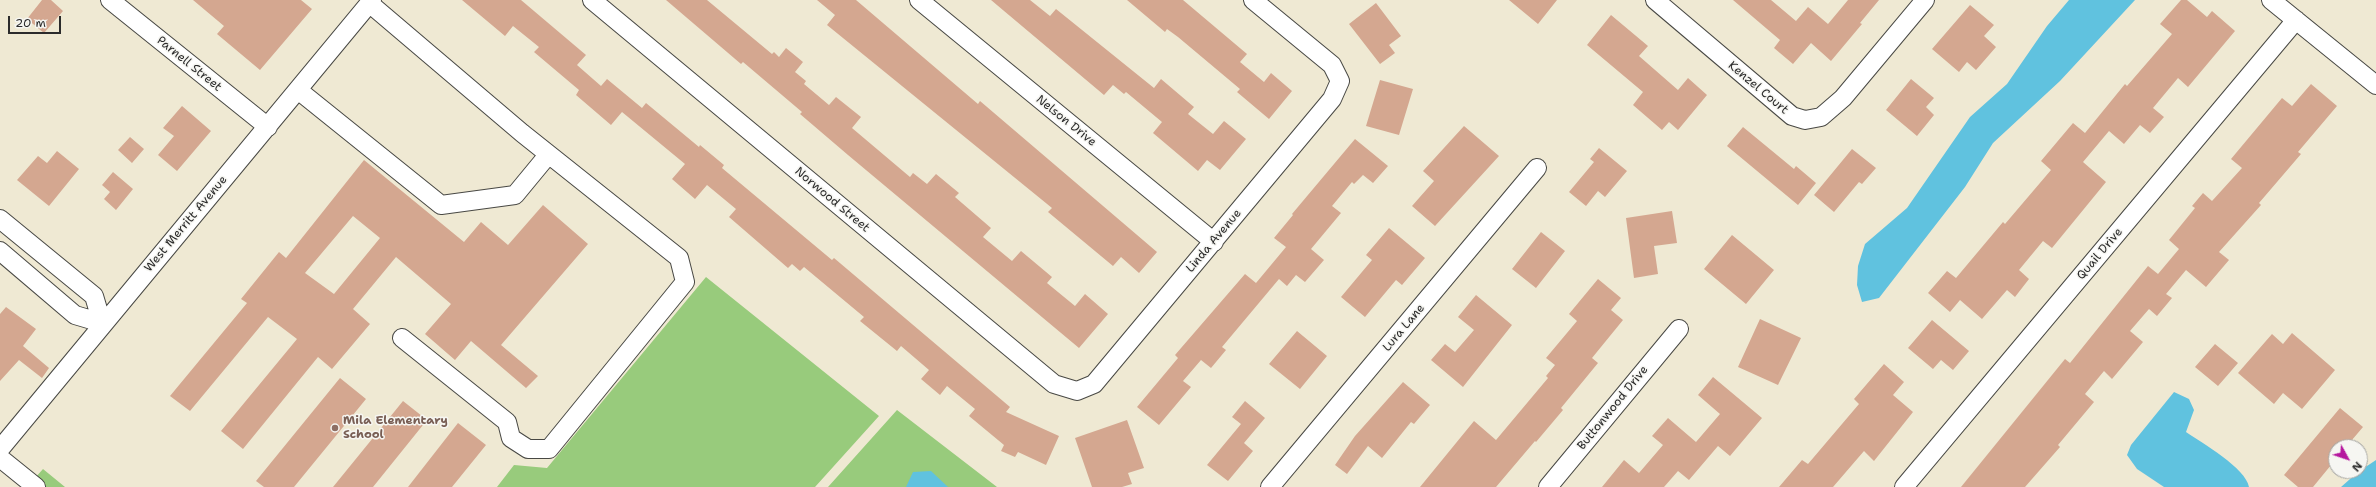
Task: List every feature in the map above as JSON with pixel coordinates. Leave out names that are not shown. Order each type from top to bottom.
[{"type":"street","name":"Parnell Street","points":[[110,0],[268,127]]},
{"type":"street","name":"Norwood Street","points":[[592,0],[1054,384],[1077,391]]},
{"type":"street","name":"Nelson Drive","points":[[919,0],[1214,242]]},
{"type":"street","name":"Linda Avenue","points":[[1077,391],[1094,384],[1332,100],[1340,81],[1332,65],[1253,0]]},
{"type":"street","name":"Kenzel Court","points":[[1655,0],[1792,116],[1805,120],[1821,117],[1843,98],[1925,0]]},
{"type":"street","points":[[2271,0],[2376,85]]},
{"type":"street","name":"West Merritt Avenue","points":[[0,449],[102,323],[268,127],[370,2]]},
{"type":"street","points":[[370,2],[548,155],[679,258],[685,282],[549,449],[528,448],[511,438],[507,422],[402,338]]},
{"type":"street","name":"Quail Drive","points":[[1904,487],[2296,20]]},
{"type":"street","points":[[298,90],[441,205],[514,196],[548,155]]},
{"type":"street","name":"Lura Lane","points":[[1270,487],[1537,168]]},
{"type":"street","points":[[0,219],[94,296],[102,323]]},
{"type":"street","points":[[0,251],[75,315],[102,323]]},
{"type":"street","name":"Buttonwood Drive","points":[[1548,487],[1679,329]]},
{"type":"street","points":[[0,458],[36,487]]},
{"type":"green space","points":[[706,277],[879,416],[815,487],[497,487],[514,465],[547,468]]},
{"type":"green space","points":[[897,410],[997,487],[828,487]]},
{"type":"green space","points":[[43,469],[65,487],[27,487]]},
{"type":"water","points":[[2069,0],[2135,0],[2060,81],[1993,143],[1965,187],[1879,298],[1862,302],[1857,285],[1858,266],[1865,244],[1907,208],[1970,117],[2007,84],[2047,26]]},
{"type":"water","points":[[2174,392],[2189,399],[2194,410],[2186,432],[2232,464],[2246,480],[2249,487],[2164,487],[2137,469],[2127,455],[2131,445]]},
{"type":"water","points":[[2376,460],[2376,487],[2341,487],[2350,479],[2368,479],[2368,465]]},
{"type":"water","points":[[931,471],[948,487],[906,487],[913,472]]},
{"type":"building","points":[[42,0],[51,0],[63,11],[44,33],[27,19]]},
{"type":"building","points":[[193,0],[301,0],[312,9],[260,70],[217,34],[224,26]]},
{"type":"building","points":[[462,0],[521,0],[586,55],[577,65],[601,86],[607,79],[642,108],[646,103],[699,147],[700,145],[724,165],[722,168],[832,260],[834,258],[1010,407],[1006,412],[1059,436],[1046,465],[1018,452],[1015,457],[1001,451],[1004,445],[969,416],[975,409],[947,386],[940,395],[921,379],[929,370],[901,346],[897,351],[860,321],[864,317],[804,267],[800,271],[792,264],[788,268],[729,217],[736,209],[707,185],[695,199],[672,179],[685,164],[622,112],[611,125],[576,95],[579,90],[534,52],[539,47],[513,26],[505,36]]},
{"type":"building","points":[[666,0],[707,0],[772,54],[774,52],[779,57],[786,48],[803,62],[795,72],[806,81],[804,84],[829,105],[836,97],[861,117],[852,128],[910,177],[913,173],[927,184],[936,174],[959,193],[955,197],[991,228],[983,237],[1012,261],[1021,251],[1052,277],[1047,283],[1075,306],[1085,294],[1108,314],[1079,348],[848,155],[800,114],[802,112],[743,62],[741,64]]},
{"type":"building","points":[[817,0],[856,0],[978,104],[980,101],[1157,252],[1139,273],[1121,257],[1113,266],[1048,212],[1052,208],[827,25],[835,15]]},
{"type":"building","points":[[991,0],[1030,0],[1050,16],[1056,9],[1154,88],[1161,79],[1194,107],[1188,114],[1213,134],[1224,121],[1246,139],[1220,170],[1207,160],[1198,171],[1153,133],[1162,122],[1126,92],[1124,94],[1113,85],[1104,95]]},
{"type":"building","points":[[1127,0],[1183,0],[1247,54],[1240,62],[1264,82],[1271,73],[1292,91],[1269,119],[1237,92],[1240,89],[1178,37],[1167,29],[1165,32]]},
{"type":"building","points":[[1509,0],[1557,0],[1538,24]]},
{"type":"building","points":[[1733,0],[1771,0],[1796,21],[1808,7],[1828,24],[1848,0],[1879,0],[1860,23],[1862,24],[1831,61],[1811,43],[1793,64],[1774,48],[1780,40]]},
{"type":"building","points":[[2181,0],[2187,0],[2207,17],[2212,11],[2235,31],[2188,87],[2178,78],[2153,108],[2164,117],[2150,133],[2140,125],[2124,144],[2109,131],[2083,162],[2106,182],[2052,248],[2043,241],[2019,270],[2029,279],[2015,297],[2007,290],[1982,319],[1960,300],[1950,312],[1928,293],[1947,271],[1956,278],[2003,222],[2005,224],[2051,170],[2041,161],[2073,123],[2085,133],[2125,84],[2127,86],[2172,34],[2160,24]]},
{"type":"building","points":[[1376,3],[1401,36],[1389,45],[1395,53],[1380,64],[1349,24]]},
{"type":"building","points":[[1970,5],[1994,25],[1984,36],[1996,47],[1976,70],[1967,62],[1959,72],[1932,49]]},
{"type":"building","points":[[1611,15],[1648,46],[1639,56],[1678,90],[1688,78],[1707,95],[1678,130],[1669,122],[1662,130],[1633,105],[1643,92],[1587,45]]},
{"type":"building","points":[[1911,79],[1934,98],[1926,107],[1934,115],[1917,136],[1886,110]]},
{"type":"building","points":[[1380,80],[1413,89],[1399,135],[1366,126]]},
{"type":"building","points":[[2311,84],[2337,106],[2298,152],[2301,154],[2259,203],[2261,205],[2219,252],[2229,260],[2206,287],[2186,270],[2166,294],[2172,298],[2157,316],[2149,309],[2130,331],[2143,342],[2112,379],[2104,371],[2085,394],[2094,402],[2058,445],[2060,447],[2025,487],[1961,487],[2065,359],[2070,363],[2148,266],[2158,274],[2179,249],[2169,240],[2195,208],[2192,206],[2203,193],[2212,201],[2242,168],[2231,159],[2282,98],[2292,106]]},
{"type":"building","points":[[182,106],[211,131],[177,171],[158,155],[174,136],[163,128]]},
{"type":"building","points":[[1464,126],[1499,156],[1435,226],[1412,206],[1434,181],[1423,171]]},
{"type":"building","points":[[1743,127],[1794,169],[1796,166],[1816,183],[1798,205],[1727,146]]},
{"type":"building","points":[[130,137],[144,149],[132,163],[118,150]]},
{"type":"building","points":[[1355,139],[1388,166],[1373,183],[1363,175],[1354,184],[1352,182],[1332,206],[1341,213],[1311,249],[1324,260],[1305,282],[1296,275],[1287,286],[1279,279],[1222,347],[1226,350],[1211,368],[1201,360],[1183,381],[1191,387],[1159,425],[1137,407],[1178,358],[1175,355],[1245,274],[1256,283],[1286,247],[1274,238],[1293,215],[1292,214]]},
{"type":"building","points":[[1599,148],[1627,171],[1605,197],[1598,191],[1586,206],[1569,192],[1594,162],[1590,159]]},
{"type":"building","points":[[1852,149],[1876,168],[1862,184],[1859,182],[1834,212],[1814,195]]},
{"type":"building","points":[[57,151],[79,169],[49,206],[17,180],[38,156],[47,163]]},
{"type":"building","points":[[364,160],[464,242],[481,222],[508,245],[543,205],[588,244],[501,345],[538,376],[526,388],[471,341],[455,360],[425,334],[451,304],[396,257],[353,309],[370,324],[332,369],[318,357],[243,449],[221,431],[297,339],[268,317],[190,411],[170,396],[247,303],[241,299],[279,252],[286,258]],"holes":[[[353,216],[380,238],[334,294],[305,273]]]},
{"type":"building","points":[[113,172],[133,189],[116,210],[104,199],[110,192],[102,185]]},
{"type":"building","points":[[1672,211],[1677,243],[1654,246],[1658,274],[1634,278],[1626,218]]},
{"type":"building","points":[[1389,228],[1425,258],[1402,285],[1396,280],[1365,317],[1341,297],[1372,260],[1366,255]]},
{"type":"building","points":[[1541,232],[1565,251],[1536,288],[1512,269]]},
{"type":"building","points":[[1732,235],[1774,270],[1746,304],[1704,269]]},
{"type":"building","points":[[1598,279],[1621,298],[1611,310],[1623,320],[1592,358],[1598,363],[1561,408],[1563,410],[1536,442],[1535,441],[1496,487],[1420,487],[1474,421],[1496,440],[1548,378],[1546,376],[1555,365],[1546,358],[1577,321],[1569,314]]},
{"type":"building","points":[[1476,295],[1512,325],[1463,387],[1431,360],[1445,344],[1455,352],[1474,330],[1458,317]]},
{"type":"building","points":[[6,307],[36,329],[23,346],[49,368],[42,378],[19,360],[0,381],[0,314]]},
{"type":"building","points":[[1760,319],[1801,338],[1778,385],[1738,367]]},
{"type":"building","points":[[1932,320],[1969,351],[1953,370],[1941,360],[1933,369],[1908,348]]},
{"type":"building","points":[[1297,331],[1327,356],[1300,389],[1269,364]]},
{"type":"building","points":[[2292,333],[2335,370],[2302,409],[2283,393],[2274,404],[2238,373],[2272,334],[2283,344]]},
{"type":"building","points":[[2215,344],[2238,363],[2218,386],[2195,367]]},
{"type":"building","points":[[1884,364],[1904,382],[1893,395],[1913,412],[1874,461],[1864,451],[1833,487],[1779,487],[1802,460],[1808,464],[1859,404],[1854,399]]},
{"type":"building","points":[[1713,377],[1762,418],[1730,456],[1718,446],[1689,480],[1678,471],[1664,487],[1602,487],[1624,460],[1639,473],[1663,445],[1652,436],[1668,418],[1696,442],[1720,414],[1698,395]]},
{"type":"building","points":[[340,378],[366,399],[294,487],[264,487],[256,481]]},
{"type":"building","points":[[1403,382],[1430,405],[1414,424],[1411,422],[1382,458],[1368,446],[1347,474],[1335,465],[1355,436]]},
{"type":"building","points":[[403,401],[427,420],[373,487],[333,487]]},
{"type":"building","points":[[1245,401],[1265,418],[1244,443],[1253,451],[1228,481],[1207,465],[1241,424],[1232,417]]},
{"type":"building","points":[[2340,408],[2363,427],[2353,439],[2328,439],[2328,469],[2313,487],[2298,487],[2284,475]]},
{"type":"building","points":[[1127,420],[1144,468],[1128,473],[1132,484],[1122,487],[1092,487],[1075,438]]},
{"type":"building","points":[[458,423],[486,445],[452,487],[408,487]]},
{"type":"place","name":"Mila Elementary School","points":[[335,428]]}]
